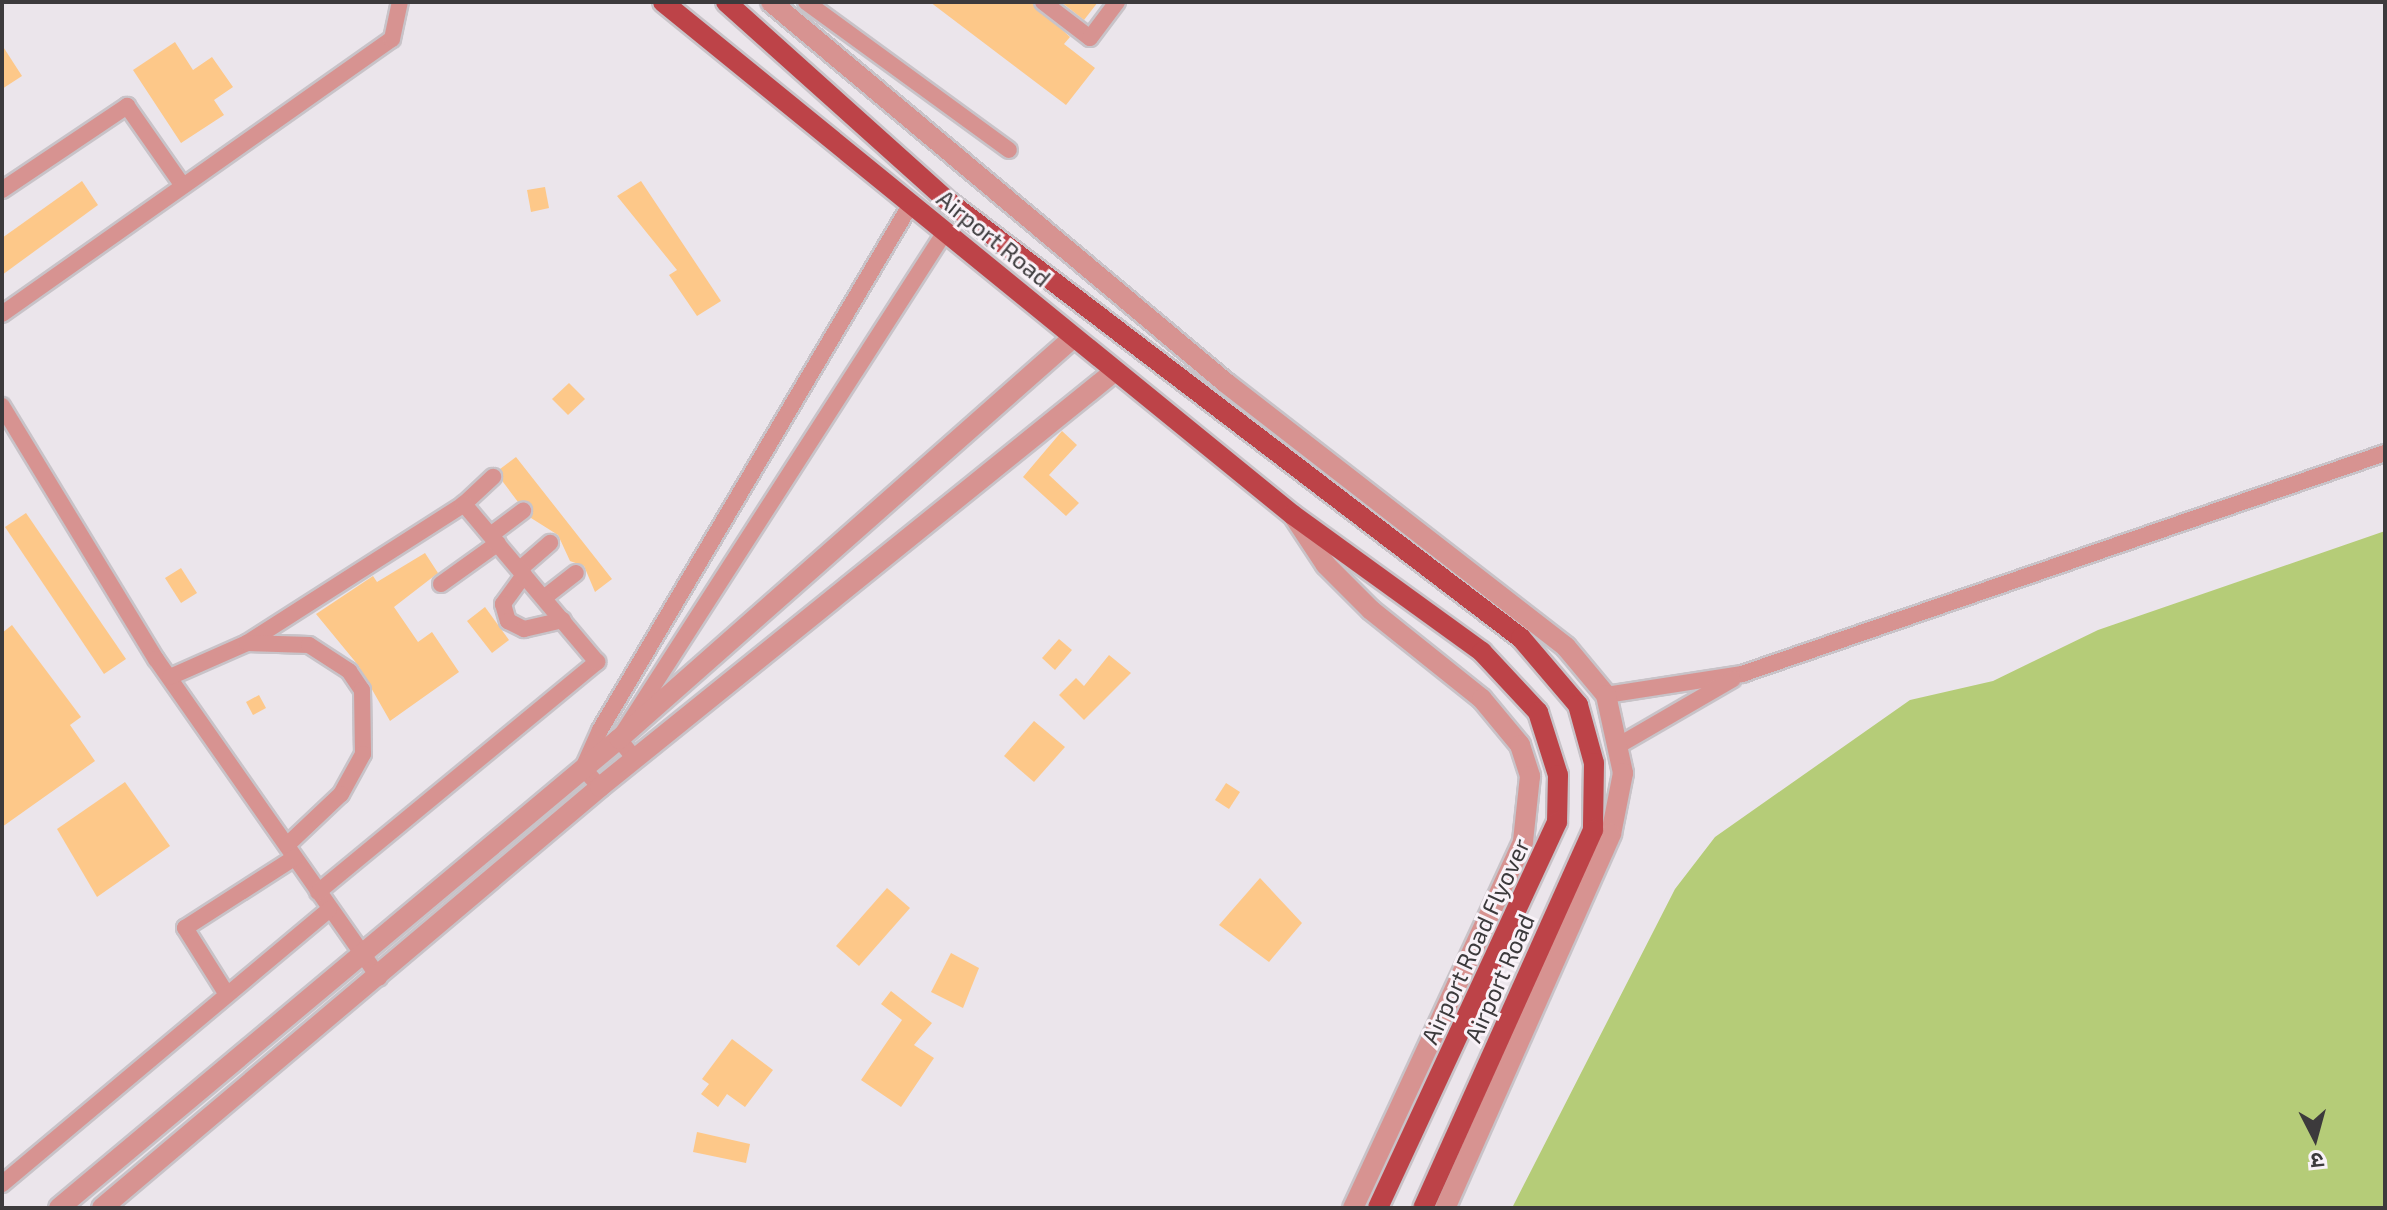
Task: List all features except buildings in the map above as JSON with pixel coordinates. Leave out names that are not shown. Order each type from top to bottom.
[{"type":"main road","name":"Airport Road","points":[[663,2],[1293,515]]},
{"type":"main road","name":"Airport Road","points":[[726,2],[949,202],[1521,638],[1578,705],[1594,763],[1593,830],[1423,1208]]},
{"type":"main road","name":"Airport Road Flyover","points":[[1293,515],[1510,676],[1538,712],[1558,775],[1557,822],[1543,863],[1378,1208]]},
{"type":"street","points":[[2,314],[181,183],[392,39],[400,2]]},
{"type":"street","points":[[771,2],[1226,383],[1566,647],[1606,695],[1621,744],[1611,834],[1445,1208]]},
{"type":"street","points":[[806,2],[1009,150]]},
{"type":"street","points":[[1043,2],[1090,38],[1117,2]]},
{"type":"street","points":[[2,190],[127,106],[181,183]]},
{"type":"street","points":[[583,768],[911,204]]},
{"type":"street","points":[[619,739],[945,232]]},
{"type":"street","points":[[59,1208],[619,739],[1074,337]]},
{"type":"street","points":[[102,1208],[379,978],[600,787],[1115,371]]},
{"type":"street","points":[[2,406],[170,677],[379,978]]},
{"type":"street","points":[[1606,695],[1742,674],[2385,453]]},
{"type":"street","points":[[170,677],[247,643],[464,504],[493,477]]},
{"type":"street","points":[[318,892],[597,662],[464,504]]},
{"type":"street","points":[[441,584],[523,511]]},
{"type":"street","points":[[1293,515],[1326,565],[1371,610],[1482,699],[1520,745],[1530,776],[1523,842],[1353,1208]]},
{"type":"street","points":[[550,543],[522,572],[503,604],[508,621],[524,629],[563,620]]},
{"type":"street","points":[[545,597],[576,573]]},
{"type":"street","points":[[226,993],[185,928],[291,852],[341,794],[363,754],[362,690],[349,671],[309,645],[247,643]]},
{"type":"street","points":[[1621,744],[1742,674]]},
{"type":"street","points":[[619,739],[635,759]]},
{"type":"street","points":[[583,768],[600,787]]},
{"type":"street","points":[[2,1184],[226,993],[329,910]]},
{"type":"green space","points":[[2385,531],[2385,1208],[1512,1208],[1675,889],[1715,837],[1910,700],[1993,681],[2098,630]]}]
